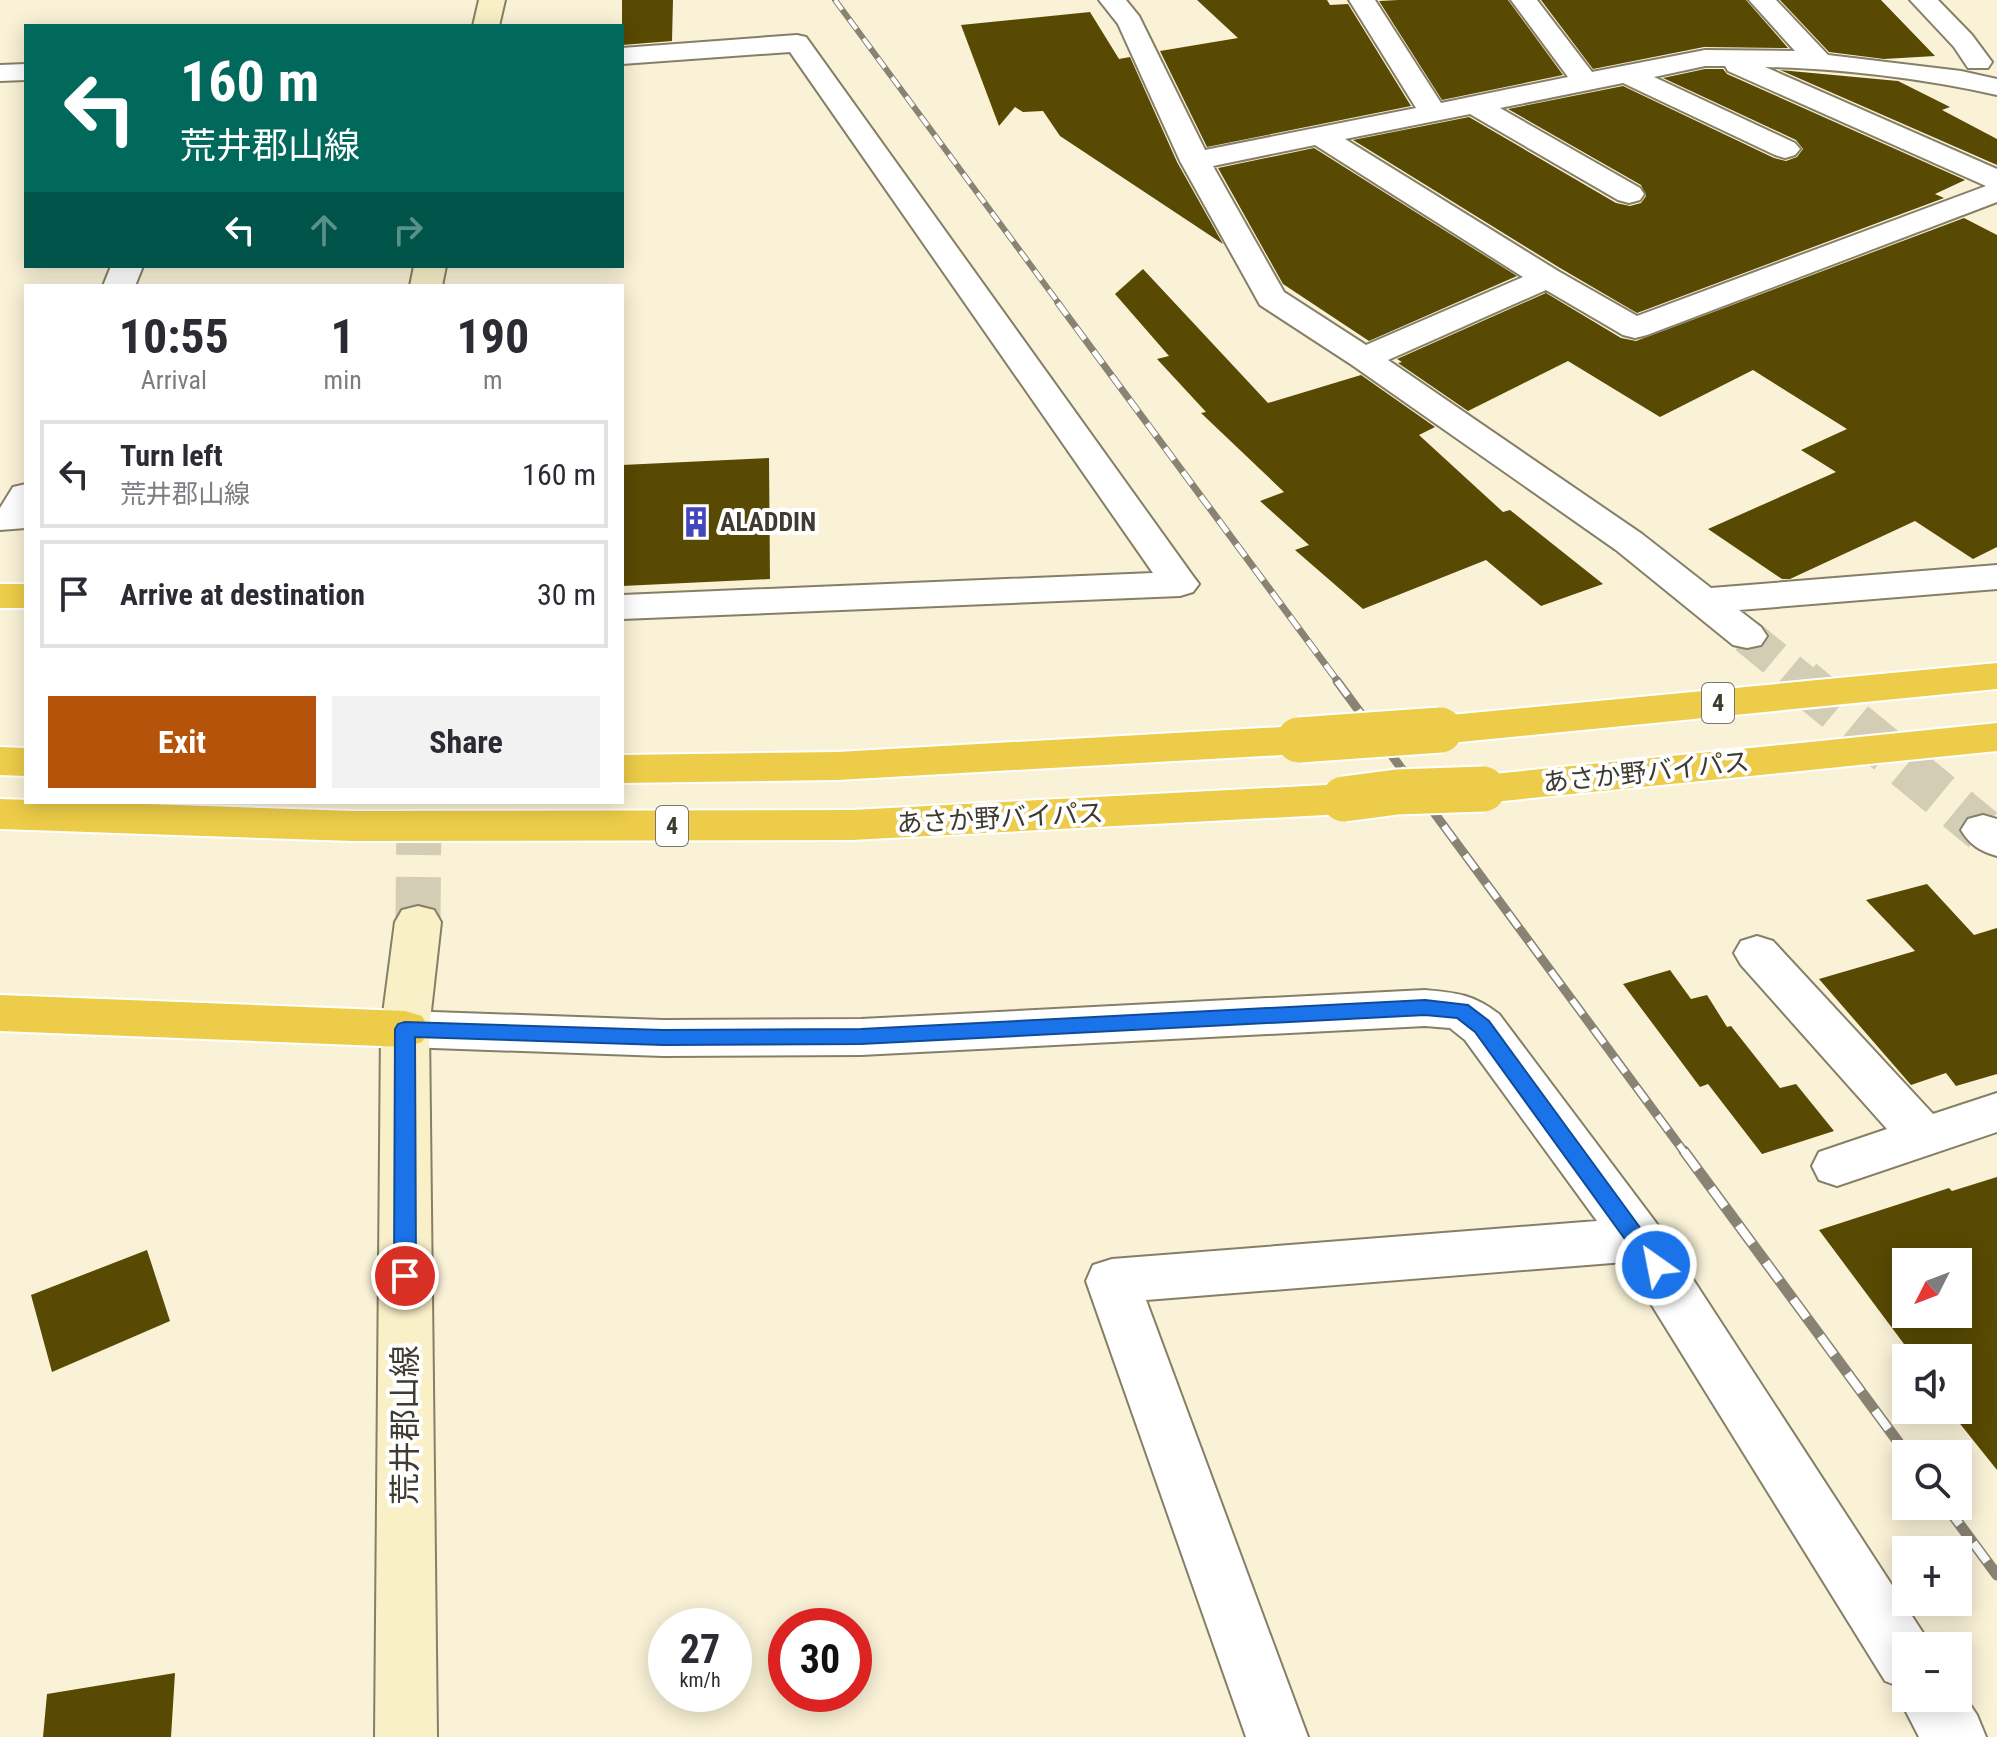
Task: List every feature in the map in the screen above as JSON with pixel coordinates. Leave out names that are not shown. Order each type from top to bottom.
[{"type":"highway","points":[[0,596],[24,596]]},
{"type":"highway","name":"4","points":[[624,769],[837,766],[1299,740],[1440,730],[1997,676]]},
{"type":"highway","name":"あさか野バイパス","points":[[0,814],[353,826],[852,825],[1483,789],[1997,737]]},
{"type":"highway","points":[[0,761],[24,762]]},
{"type":"highway","points":[[0,1013],[405,1029]]},
{"type":"main road","points":[[486,24],[492,0]]},
{"type":"main road","name":"荒井郡山線","points":[[406,1737],[405,1029],[418,922]]},
{"type":"street","points":[[1112,0],[1130,22],[1195,161],[1271,298],[1364,358],[1629,542],[1747,636]]},
{"type":"street","points":[[1362,0],[1433,113]]},
{"type":"street","points":[[1524,0],[1584,80]]},
{"type":"street","points":[[1762,0],[1820,62]]},
{"type":"street","points":[[1923,0],[1963,41],[1997,87]]},
{"type":"street","points":[[624,56],[797,43],[1180,584],[624,607]]},
{"type":"street","points":[[1195,161],[1584,80],[1721,57],[1979,65]]},
{"type":"street","points":[[1721,57],[1997,180]]},
{"type":"street","points":[[0,73],[24,72]]},
{"type":"street","points":[[1626,74],[1785,149]]},
{"type":"street","points":[[1473,104],[1629,194]]},
{"type":"street","points":[[1318,135],[1547,278],[1635,328],[1997,192]]},
{"type":"street","points":[[1364,358],[1547,278]]},
{"type":"street","points":[[0,519],[15,520],[24,500]]},
{"type":"street","points":[[1702,601],[1997,577]]},
{"type":"street","points":[[1757,953],[1924,1137]]},
{"type":"street","points":[[405,1029],[663,1038],[861,1037],[1450,1008],[1461,1011],[1482,1027],[1639,1239],[1892,1638]]},
{"type":"street","points":[[1837,1166],[1997,1112]]},
{"type":"street","points":[[1277,1737],[1112,1281],[1639,1239]]},
{"type":"street","points":[[1939,1712],[1955,1737]]},
{"type":"building","points":[[622,0],[673,0],[672,41],[624,45]]},
{"type":"building","points":[[1197,0],[1327,0],[1330,5],[1348,4],[1411,106],[1207,147],[1160,51],[1238,38]]},
{"type":"building","points":[[1508,0],[1563,75],[1442,100],[1379,1]]},
{"type":"building","points":[[1541,0],[1746,0],[1788,48],[1704,47],[1593,69]]},
{"type":"building","points":[[1780,0],[1881,0],[1935,56],[1884,59],[1829,52]]},
{"type":"building","points":[[1090,12],[1119,59],[1130,57],[1177,162],[1223,244],[1060,136],[1043,111],[1023,112],[1015,107],[999,126],[961,25]]},
{"type":"building","points":[[1705,69],[1723,69],[1727,74],[1965,180],[1935,194],[1944,198],[1637,313],[1353,140],[1469,117],[1616,203],[1630,206],[1641,203],[1646,196],[1641,185],[1508,109],[1623,86],[1774,158],[1786,161],[1797,157],[1803,149],[1796,140],[1663,78]]},
{"type":"building","points":[[1780,70],[1898,81],[1950,107],[1942,110],[1997,139],[1997,165]]},
{"type":"building","points":[[1314,148],[1517,276],[1369,341],[1283,284],[1218,168]]},
{"type":"building","points":[[1964,218],[1997,235],[1997,547],[1973,559],[1915,521],[1790,579],[1782,579],[1708,529],[1836,472],[1801,450],[1847,429],[1753,370],[1660,417],[1568,361],[1468,411],[1398,363],[1402,362],[1397,359],[1546,293],[1621,338],[1636,341]]},
{"type":"building","points":[[1143,269],[1268,403],[1361,375],[1435,427],[1419,435],[1503,512],[1510,510],[1603,584],[1541,606],[1486,560],[1363,609],[1295,550],[1309,545],[1260,501],[1284,492],[1201,413],[1206,412],[1157,359],[1169,356],[1115,294]]},
{"type":"building","name":"ALADDIN","points":[[769,458],[770,579],[624,586],[624,465]]},
{"type":"building","points":[[1927,884],[1974,935],[1997,928],[1997,1074],[1956,1086],[1946,1073],[1911,1085],[1819,979],[1915,951],[1866,900]]},
{"type":"building","points":[[1670,970],[1691,999],[1707,995],[1727,1027],[1731,1026],[1780,1088],[1796,1084],[1834,1131],[1762,1154],[1708,1084],[1700,1087],[1623,984]]},
{"type":"building","points":[[1997,1177],[1997,1470],[1960,1424],[1972,1424],[1972,1344],[1904,1344],[1892,1328],[1972,1328],[1972,1248],[1892,1248],[1892,1328],[1819,1230],[1949,1188],[1952,1191]]},
{"type":"building","points":[[147,1250],[170,1321],[52,1372],[31,1295]]},
{"type":"building","points":[[175,1673],[171,1737],[43,1737],[47,1694]]},
{"type":"tunnel","points":[[1747,636],[1804,683]]},
{"type":"tunnel","points":[[1802,681],[1983,830]]},
{"type":"tunnel","points":[[418,922],[419,804]]},
{"type":"railway","points":[[835,0],[1060,305]]},
{"type":"railway","points":[[1058,303],[1339,683]]},
{"type":"railway","points":[[1337,681],[1685,1153]]},
{"type":"railway","points":[[1684,1151],[1897,1440]]},
{"type":"railway","points":[[1956,1520],[1997,1575]]},
{"type":"place","name":"ALADDIN","points":[[696,522]]},
{"type":"route","points":[[405,1276],[405,1029],[663,1038],[861,1037],[1425,1008],[1450,1008],[1476,1020],[1656,1265]]}]
